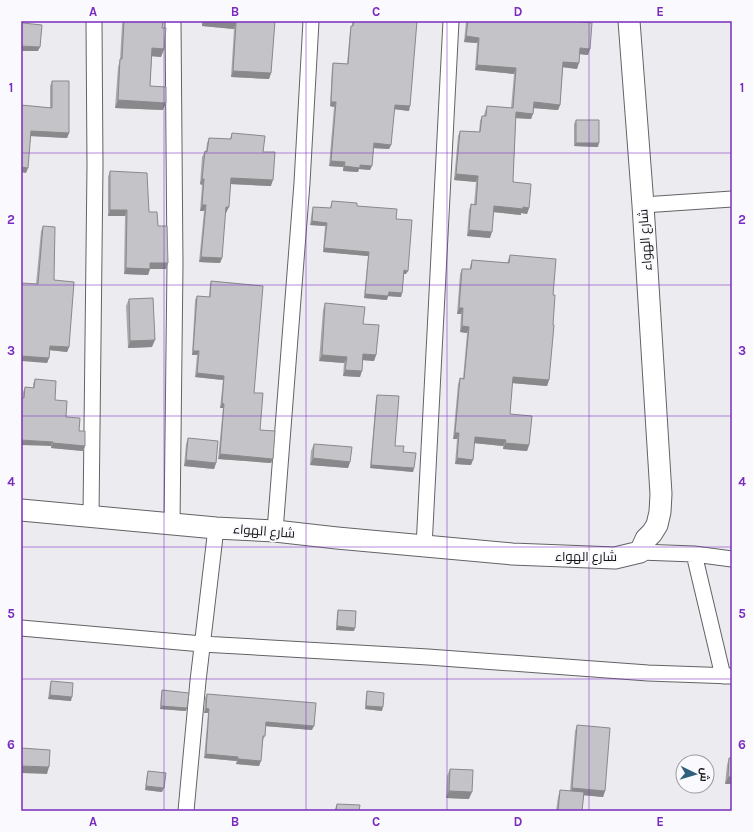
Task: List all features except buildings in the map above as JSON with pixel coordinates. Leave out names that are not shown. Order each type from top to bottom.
[{"type":"street","points":[[91,516],[95,166],[94,21]]},
{"type":"street","points":[[172,524],[175,264],[173,21]]},
{"type":"street","points":[[275,531],[302,183],[311,21]]},
{"type":"street","points":[[424,546],[451,21]]},
{"type":"street","name":"شارع الهواء","points":[[21,510],[216,528],[275,531],[512,554],[615,558],[640,552],[646,539],[657,525],[660,512],[661,494],[643,205],[629,21]]},
{"type":"street","points":[[643,205],[732,199]]},
{"type":"street","points":[[186,811],[202,644],[216,528]]},
{"type":"street","points":[[640,552],[694,554],[732,559]]},
{"type":"street","points":[[21,628],[202,644],[428,657],[648,673],[728,676],[694,554]]}]
